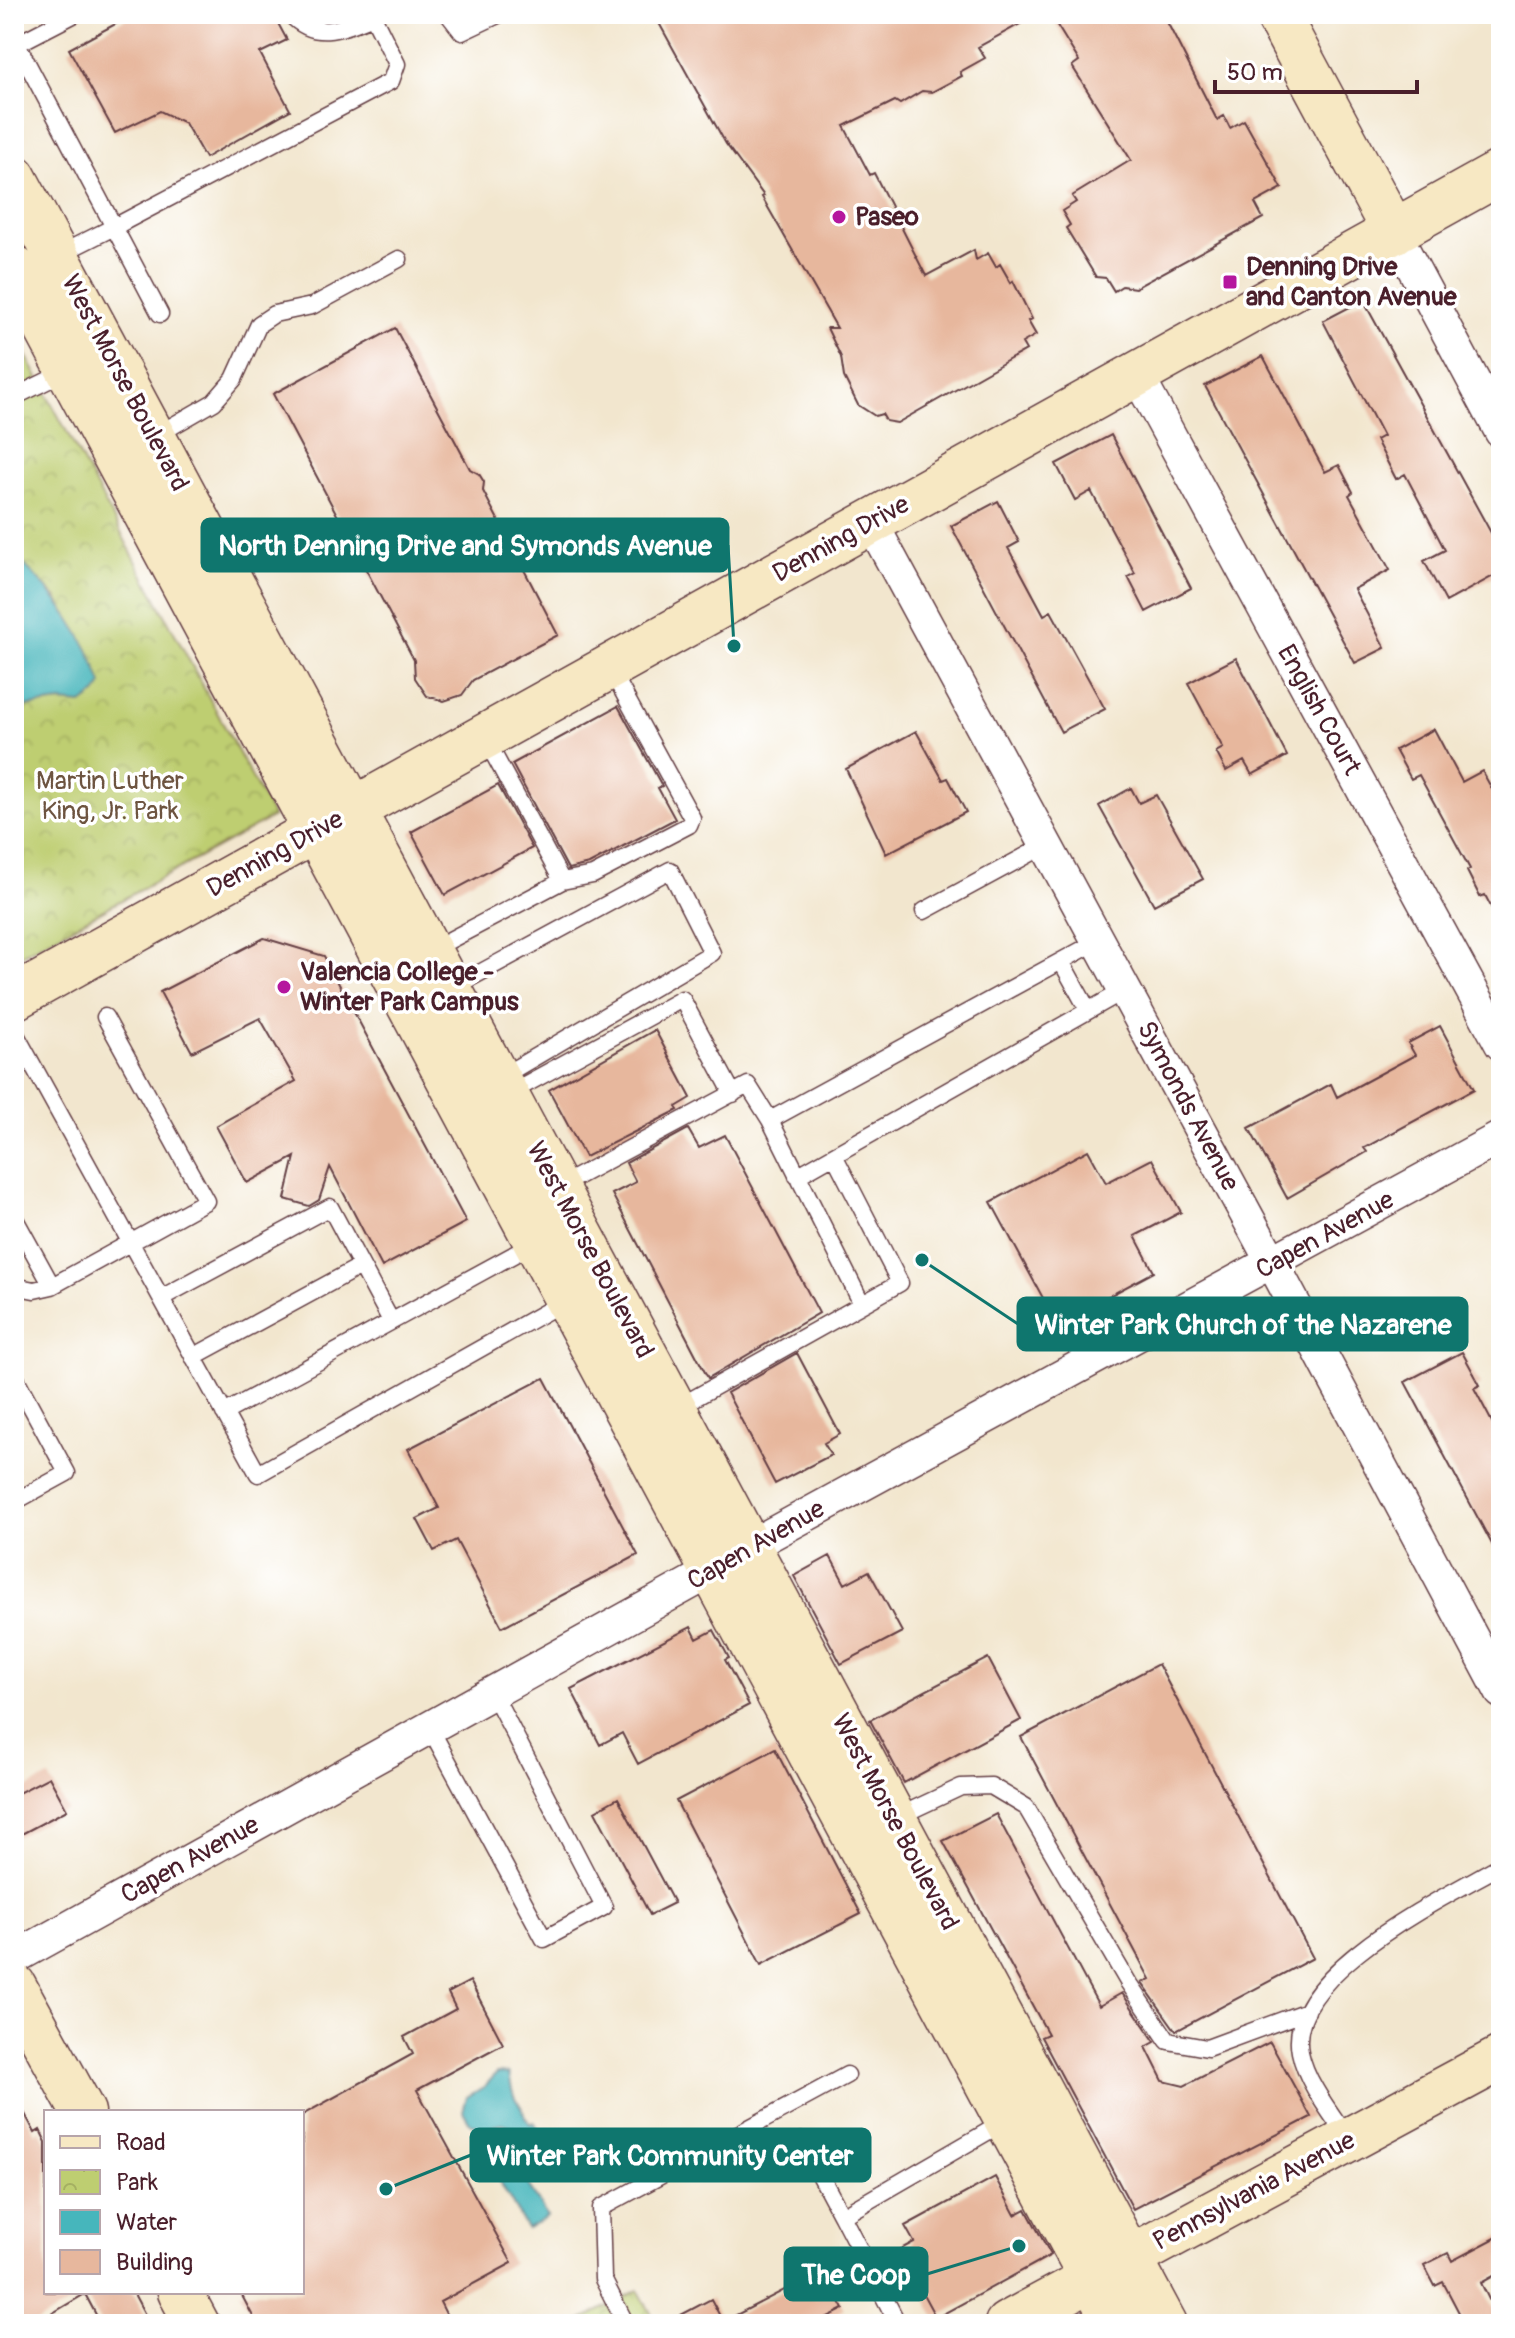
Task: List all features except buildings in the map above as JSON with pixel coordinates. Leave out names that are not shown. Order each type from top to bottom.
[{"type":"street","points":[[1277,14],[1501,432]]},
{"type":"street","name":"Denning Drive","points":[[14,998],[1501,172]]},
{"type":"street","name":"West Morse Boulevard","points":[[14,177],[1165,2324]]},
{"type":"street","name":"West Morse Boulevard","points":[[14,268],[1116,2324]]},
{"type":"street","points":[[69,370],[107,350]]},
{"type":"street","name":"English Court","points":[[1137,375],[1501,1044]]},
{"type":"street","name":"Symonds Avenue","points":[[871,522],[1501,1692]]},
{"type":"street","name":"Capen Avenue","points":[[14,1958],[749,1548],[1501,1137]]},
{"type":"street","points":[[14,1986],[82,2110]]},
{"type":"street","name":"Pennsylvania Avenue","points":[[1007,2324],[1500,2062]]},
{"type":"street","points":[[181,2294],[197,2324]]},
{"type":"lane","points":[[75,14],[15,45],[160,314]]},
{"type":"lane","points":[[56,256],[391,81],[397,64],[373,15],[336,31],[322,32],[309,29],[290,14]]},
{"type":"lane","points":[[448,14],[462,32],[500,14]]},
{"type":"lane","points":[[154,437],[214,402],[234,379],[250,335],[259,324],[274,314],[312,306],[399,259]]},
{"type":"lane","points":[[14,397],[69,370]]},
{"type":"lane","points":[[429,950],[562,881],[593,875],[689,825],[692,818],[610,668]]},
{"type":"lane","points":[[485,737],[562,881]]},
{"type":"lane","points":[[924,911],[1046,845]]},
{"type":"lane","points":[[450,989],[670,870],[712,953],[502,1087]]},
{"type":"lane","points":[[770,1120],[1098,941]]},
{"type":"lane","points":[[1061,961],[1088,1010]]},
{"type":"lane","points":[[797,1176],[1125,990]]},
{"type":"lane","points":[[502,1087],[682,999],[733,1094]]},
{"type":"lane","points":[[14,1286],[34,1290],[52,1286],[206,1201],[105,1017]]},
{"type":"lane","points":[[14,1031],[258,1474],[567,1300]]},
{"type":"lane","points":[[557,1188],[748,1085],[770,1120],[862,1304]]},
{"type":"lane","points":[[675,1409],[900,1283],[834,1155]]},
{"type":"lane","points":[[161,1298],[330,1207],[391,1321]]},
{"type":"lane","points":[[14,1217],[52,1286]]},
{"type":"lane","points":[[224,1413],[536,1242]]},
{"type":"lane","points":[[193,1357],[361,1266]]},
{"type":"lane","points":[[14,1375],[67,1473],[14,1502]]},
{"type":"lane","points":[[430,1728],[544,1939],[604,1907],[493,1693]]},
{"type":"lane","points":[[894,1818],[961,1787],[991,1786],[1026,1807],[1128,1982],[1168,2041],[1207,2048],[1307,2011]]},
{"type":"lane","points":[[1349,2140],[1312,2081],[1299,2051],[1300,2025],[1313,1998],[1350,1959],[1381,1935],[1501,1865]]},
{"type":"lane","points":[[626,2324],[603,2279],[601,2208],[847,2075]]},
{"type":"lane","points":[[842,2216],[1006,2121]]},
{"type":"lane","points":[[802,2141],[898,2324]]},
{"type":"green space","name":"Martin Luther King, Jr. Park","points":[[14,333],[273,817],[14,959],[14,708],[61,702],[82,704],[83,641],[56,597],[14,555]]},
{"type":"green space","points":[[638,2290],[657,2324],[575,2324]]},
{"type":"water","points":[[14,555],[67,614],[87,648],[102,684],[97,693],[82,704],[61,702],[14,708]]},
{"type":"water","points":[[497,2073],[509,2074],[512,2090],[530,2124],[534,2122],[552,2154],[521,2172],[547,2217],[527,2229],[480,2147],[500,2135],[508,2149],[520,2143],[512,2127],[501,2123],[486,2130],[470,2123],[463,2111],[467,2097],[485,2086]]},
{"type":"place","name":"Paseo","points":[[839,217]]},
{"type":"place","name":"Denning Drive and Canton Avenue","points":[[1230,282]]},
{"type":"place","name":"North Denning Drive and Symonds Avenue","points":[[734,646]]},
{"type":"place","name":"Valencia College - Winter Park Campus","points":[[284,987]]},
{"type":"place","name":"Winter Park Church of the Nazarene","points":[[922,1260]]},
{"type":"place","name":"Winter Park Community Center","points":[[386,2189]]},
{"type":"place","name":"The Coop","points":[[1019,2246]]}]
